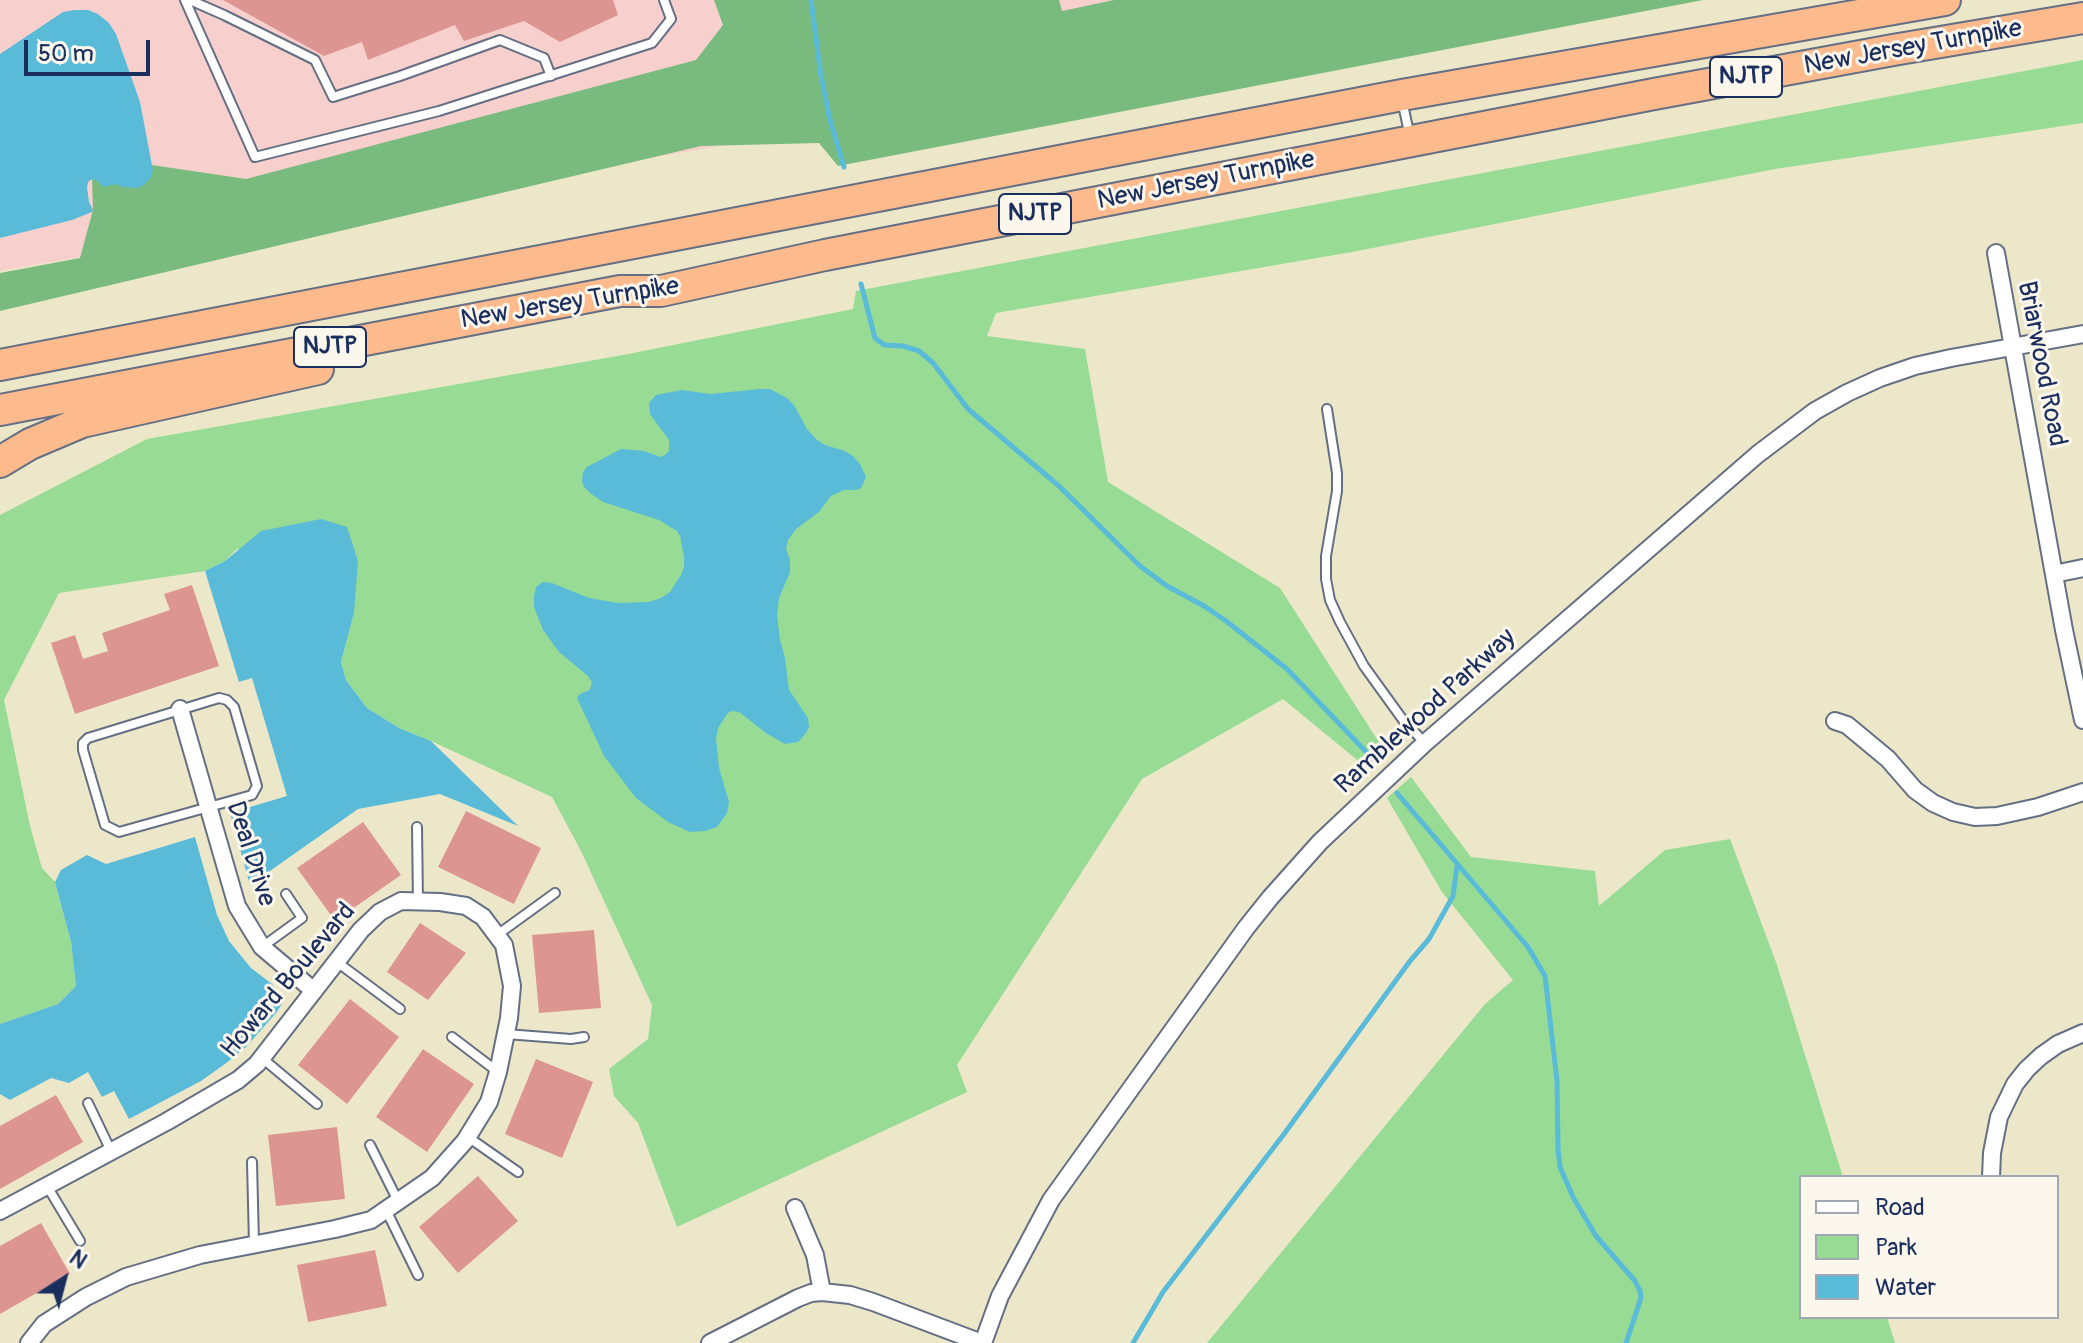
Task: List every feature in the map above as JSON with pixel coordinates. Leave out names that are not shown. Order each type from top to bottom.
[{"type":"highway","name":"New Jersey Turnpike","points":[[0,365],[1402,95],[1945,0]]},
{"type":"highway","name":"New Jersey Turnpike","points":[[0,410],[620,291],[661,291],[825,255],[1539,115],[1855,56],[2083,18]]},
{"type":"highway","points":[[0,345],[343,280],[511,266]]},
{"type":"highway","points":[[0,462],[41,438],[82,422],[628,303],[661,291]]},
{"type":"street","name":"Briarwood Road","points":[[1996,253],[2083,720]]},
{"type":"street","name":"Ramblewood Parkway","points":[[983,1343],[1000,1296],[1051,1200],[1246,928],[1320,842],[1425,743],[1758,454],[1815,411],[1858,388],[1915,366],[2083,334]]},
{"type":"street","points":[[2054,574],[2083,568]]},
{"type":"street","name":"Deal Drive","points":[[180,709],[237,906],[262,947],[314,991]]},
{"type":"street","points":[[1835,721],[1847,725],[1888,759],[1915,790],[1953,812],[1975,817],[1997,816],[2083,792]]},
{"type":"street","name":"Howard Boulevard","points":[[0,1211],[238,1080],[262,1058],[361,930],[380,912],[401,901],[466,906],[483,917],[504,945],[512,986],[506,1034],[489,1102],[468,1137],[432,1178],[371,1220],[200,1255],[126,1277],[86,1297],[44,1324],[29,1343]]},
{"type":"street","points":[[1991,1175],[1999,1117],[2015,1084],[2041,1056],[2083,1033]]},
{"type":"street","points":[[795,1208],[815,1255],[822,1292]]},
{"type":"street","points":[[710,1343],[798,1298],[822,1292],[850,1295],[873,1302],[983,1343]]},
{"type":"lane","points":[[187,0],[315,60],[333,97],[500,40],[544,58],[551,76]]},
{"type":"lane","points":[[187,0],[255,157],[439,111],[652,43],[671,19],[664,0]]},
{"type":"lane","points":[[1402,95],[1410,142]]},
{"type":"lane","points":[[1327,409],[1337,482],[1326,556],[1330,600],[1364,666],[1403,720],[1425,743]]},
{"type":"lane","points":[[219,698],[227,700],[234,707],[257,786],[252,795],[208,807],[119,832],[111,829],[105,825],[83,743],[88,738],[180,709],[219,698]]},
{"type":"lane","points":[[417,827],[418,901]]},
{"type":"lane","points":[[496,935],[555,893]]},
{"type":"lane","points":[[262,947],[302,918],[286,894]]},
{"type":"lane","points":[[336,962],[400,1009]]},
{"type":"lane","points":[[506,1034],[571,1039],[584,1037]]},
{"type":"lane","points":[[452,1037],[498,1072]]},
{"type":"lane","points":[[262,1058],[317,1104]]},
{"type":"lane","points":[[88,1103],[111,1151]]},
{"type":"lane","points":[[468,1137],[518,1172]]},
{"type":"lane","points":[[370,1145],[418,1275]]},
{"type":"lane","points":[[252,1162],[254,1244]]},
{"type":"lane","points":[[47,1186],[80,1241]]},
{"type":"shaded area","points":[[0,0],[1531,0],[1140,73],[0,271]]},
{"type":"green space","points":[[714,0],[1059,0],[1062,11],[1114,0],[1703,0],[838,166],[819,143],[701,146],[0,311],[0,273],[80,258],[93,210],[92,179],[137,188],[152,165],[246,179],[696,60],[723,25]]},
{"type":"green space","points":[[2083,60],[2083,123],[1775,169],[1352,252],[996,313],[987,336],[1085,349],[1108,482],[1280,588],[1382,747],[1362,764],[1283,699],[1142,779],[957,1065],[967,1092],[677,1227],[638,1123],[614,1096],[609,1069],[648,1039],[652,1005],[581,851],[552,797],[399,728],[367,708],[346,680],[341,662],[354,613],[237,549],[225,561],[205,571],[59,593],[4,700],[30,826],[42,868],[55,882],[71,942],[76,986],[58,1004],[0,1024],[0,515],[147,439],[623,355],[853,309],[856,291]]},
{"type":"green space","points":[[1411,777],[1471,857],[1595,871],[1599,906],[1665,850],[1730,839],[1777,965],[1842,1175],[1799,1175],[1799,1319],[1888,1319],[1895,1343],[1207,1343],[1485,1004],[1513,980],[1442,892],[1387,798]]},
{"type":"water","points":[[74,10],[98,14],[116,34],[140,102],[153,170],[151,177],[138,188],[116,184],[103,187],[92,179],[87,187],[92,212],[0,238],[0,54],[63,12]]},
{"type":"water","points":[[770,389],[787,398],[816,439],[853,456],[866,477],[861,488],[844,490],[831,496],[819,512],[796,529],[788,540],[786,549],[790,572],[779,598],[777,616],[789,690],[808,718],[809,727],[798,742],[785,744],[739,712],[728,713],[718,728],[716,738],[719,768],[729,802],[727,813],[717,827],[690,832],[668,822],[636,798],[604,756],[577,698],[590,690],[592,682],[559,652],[543,630],[534,607],[534,596],[536,587],[543,582],[589,598],[618,603],[649,602],[670,592],[684,567],[677,531],[659,520],[603,502],[584,487],[583,472],[621,449],[644,451],[661,457],[669,451],[669,440],[650,414],[649,403],[656,395],[682,390],[710,394]]},
{"type":"water","points":[[321,519],[347,527],[358,561],[354,613],[341,662],[346,680],[367,708],[399,728],[431,741],[518,826],[440,794],[358,809],[250,885],[230,813],[287,796],[252,678],[239,682],[205,571],[225,561],[261,531]]},
{"type":"water","points":[[195,837],[217,915],[229,941],[251,968],[272,984],[283,998],[276,1013],[246,1047],[225,1064],[201,1081],[129,1119],[114,1091],[102,1097],[88,1072],[69,1083],[51,1078],[10,1100],[0,1094],[0,1024],[58,1004],[76,986],[71,942],[55,882],[61,870],[87,855],[106,864]]},
{"type":"building","points":[[223,0],[613,0],[618,15],[560,42],[524,21],[464,41],[455,25],[368,60],[362,42],[324,56]]},
{"type":"building","points":[[192,585],[219,666],[75,714],[51,643],[75,635],[83,659],[108,651],[102,633],[170,610],[164,594]]},
{"type":"building","points":[[466,811],[541,848],[514,904],[438,867]]},
{"type":"building","points":[[363,822],[401,875],[335,921],[297,868]]},
{"type":"building","points":[[420,923],[466,953],[428,1000],[387,972]]},
{"type":"building","points":[[594,930],[601,1008],[539,1013],[532,935]]},
{"type":"building","points":[[350,999],[399,1037],[347,1104],[298,1065]]},
{"type":"building","points":[[423,1049],[474,1084],[427,1152],[376,1117]]},
{"type":"building","points":[[536,1059],[593,1082],[562,1158],[505,1134]]},
{"type":"building","points":[[56,1095],[83,1142],[0,1189],[0,1126]]},
{"type":"building","points":[[337,1127],[345,1199],[276,1206],[268,1135]]},
{"type":"building","points":[[478,1176],[518,1221],[458,1273],[419,1227]]},
{"type":"building","points":[[41,1223],[70,1274],[0,1314],[0,1246]]},
{"type":"building","points":[[375,1250],[387,1306],[308,1322],[297,1265]]},
{"type":"waterway","points":[[811,0],[821,76],[844,167]]},
{"type":"waterway","points":[[861,284],[875,338],[884,345],[919,351],[933,363],[968,409],[1059,486],[1140,566],[1226,621],[1287,669],[1374,760]]},
{"type":"waterway","points":[[1397,793],[1528,947],[1545,976],[1557,1081],[1560,1167],[1596,1236],[1640,1291],[1641,1298],[1626,1343]]},
{"type":"waterway","points":[[1133,1343],[1163,1292],[1429,939],[1453,896],[1457,866]]}]
